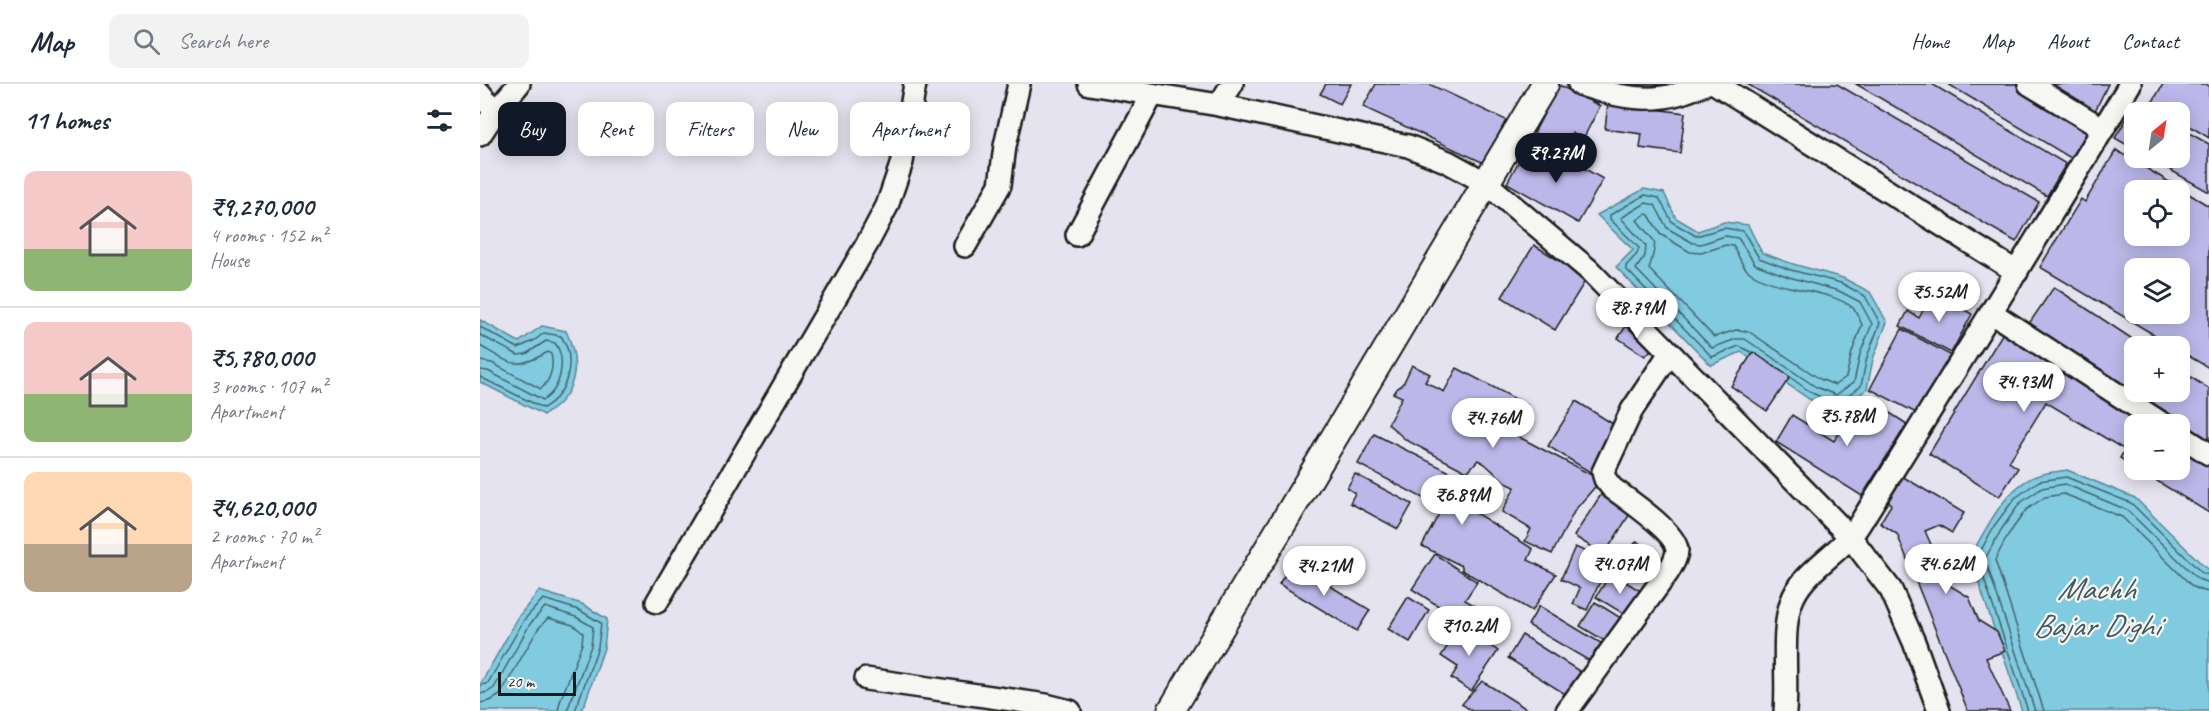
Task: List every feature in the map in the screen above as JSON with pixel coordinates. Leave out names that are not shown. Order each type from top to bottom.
[{"type":"street","points":[[480,135],[495,112],[519,84]]},
{"type":"street","points":[[657,602],[887,206],[902,162],[915,84]]},
{"type":"street","points":[[965,246],[1000,185],[1005,146],[1019,84]]},
{"type":"street","points":[[1089,84],[1219,105],[1408,146],[1448,162],[1486,183],[1589,270],[1851,538],[1891,590],[1914,642],[1939,711]]},
{"type":"street","points":[[1219,105],[1232,84]]},
{"type":"street","points":[[1172,711],[1545,84]]},
{"type":"street","points":[[1580,84],[1602,91],[1647,98],[1673,96],[1705,84]]},
{"type":"street","points":[[1716,84],[2017,272]]},
{"type":"street","points":[[2029,84],[2103,129]]},
{"type":"street","points":[[1785,711],[1787,620],[1791,603],[1799,586],[1851,538],[1992,313],[2130,84]]},
{"type":"street","points":[[480,93],[495,112]]},
{"type":"street","points":[[1077,235],[1152,95]]},
{"type":"street","points":[[1992,313],[2148,414]]},
{"type":"street","points":[[1567,711],[1676,558],[1677,546],[1670,535],[1612,488],[1605,479],[1604,472],[1632,410],[1670,353]]},
{"type":"street","points":[[2190,442],[2209,454]]},
{"type":"street","points":[[866,679],[1046,705],[1070,711]]},
{"type":"water","points":[[1644,189],[1664,193],[1676,218],[1698,231],[1724,222],[1748,225],[1762,253],[1843,278],[1870,292],[1887,322],[1873,359],[1867,389],[1839,411],[1809,399],[1741,352],[1711,365],[1616,267],[1633,250],[1597,215]]},
{"type":"water","points":[[480,320],[519,342],[542,326],[566,331],[574,356],[575,368],[569,389],[555,407],[544,415],[480,382]]},
{"type":"water","name":"Machh Bajar Dighi","points":[[2067,470],[2135,498],[2209,571],[2209,711],[2022,711],[1970,557],[1998,509],[2017,488],[2027,480],[2039,475]]},
{"type":"water","points":[[539,591],[582,604],[607,619],[604,648],[585,703],[580,711],[480,711],[480,685],[519,616]]},
{"type":"building","points":[[1326,84],[1351,84],[1340,104],[1320,94]]},
{"type":"building","points":[[1376,84],[1429,84],[1506,120],[1484,163],[1363,107]]},
{"type":"building","points":[[1600,84],[1670,84],[1670,91]]},
{"type":"building","points":[[1747,84],[1837,84],[2039,202],[2016,242]]},
{"type":"building","points":[[1856,84],[1932,84],[2066,164],[2047,196]]},
{"type":"building","points":[[1948,84],[2018,84],[2092,129],[2074,160]]},
{"type":"building","points":[[2044,84],[2108,84],[2093,115]]},
{"type":"building","points":[[2163,84],[2206,84],[2209,86],[2209,138],[2190,126],[2190,102],[2153,102]]},
{"type":"building","points":[[1559,85],[1600,106],[1583,139],[1573,133],[1565,149],[1534,133]]},
{"type":"building","points":[[1608,103],[1685,113],[1680,153],[1640,148],[1642,134],[1605,129]]},
{"type":"building","points":[[2124,123],[2124,143],[2115,138]]},
{"type":"building","points":[[2190,134],[2209,144],[2209,192],[2167,168],[2190,168]]},
{"type":"building","points":[[1526,148],[1557,165],[1562,156],[1603,179],[1578,223],[1507,183]]},
{"type":"building","points":[[2116,150],[2124,155],[2124,168],[2146,168],[2166,180],[2124,180],[2124,246],[2190,246],[2190,195],[2209,206],[2209,368],[2190,357],[2190,336],[2156,336],[2136,324],[2190,324],[2190,258],[2124,258],[2124,317],[2040,267],[2081,199],[2085,202]]},
{"type":"building","points":[[1534,245],[1587,278],[1555,330],[1502,297]]},
{"type":"building","points":[[2054,287],[2128,336],[2124,336],[2124,391],[2026,328]]},
{"type":"building","points":[[1933,292],[1972,314],[1951,353],[1900,326],[1908,311],[1919,318]]},
{"type":"building","points":[[1631,319],[1657,344],[1645,356],[1618,338]]},
{"type":"building","points":[[1902,329],[1950,355],[1918,414],[1870,389]]},
{"type":"building","points":[[2004,331],[2140,414],[2124,414],[2124,449],[2046,402],[2009,462],[2018,468],[1999,497],[1929,454]]},
{"type":"building","points":[[1753,352],[1790,377],[1767,411],[1731,386]]},
{"type":"building","points":[[1412,365],[1430,374],[1425,382],[1444,392],[1457,368],[1527,405],[1513,432],[1601,480],[1575,510],[1552,554],[1525,541],[1531,529],[1502,512],[1515,487],[1506,483],[1478,460],[1467,472],[1406,440],[1388,424],[1402,397],[1393,393],[1404,382]]},
{"type":"building","points":[[2190,377],[2209,389],[2209,446],[2190,434],[2190,414],[2159,414],[2141,402],[2190,402]]},
{"type":"building","points":[[1576,401],[1618,427],[1590,472],[1548,446]]},
{"type":"building","points":[[1871,401],[1907,424],[1862,496],[1776,442],[1792,415],[1834,441],[1844,426],[1851,431]]},
{"type":"building","points":[[1374,434],[1462,478],[1452,498],[1533,549],[1528,560],[1556,574],[1532,611],[1462,570],[1462,566],[1422,546],[1442,508],[1358,464]]},
{"type":"building","points":[[2190,445],[2209,457],[2209,513],[2155,480],[2190,480]]},
{"type":"building","points":[[1355,474],[1412,504],[1398,529],[1350,503],[1355,493],[1347,488]]},
{"type":"building","points":[[1900,475],[1964,513],[1952,533],[1939,525],[1925,531],[1949,585],[1969,597],[1979,621],[1997,632],[2005,651],[1986,658],[2010,711],[1968,711],[1897,534],[1880,523],[1891,505],[1887,497]]},
{"type":"building","points":[[1604,490],[1633,509],[1604,555],[1574,536]]},
{"type":"building","points":[[1637,541],[1661,564],[1647,578],[1624,556]]},
{"type":"building","points":[[1575,547],[1609,562],[1587,610],[1573,604],[1580,588],[1561,579]]},
{"type":"building","points":[[1435,554],[1477,582],[1465,600],[1479,608],[1468,625],[1412,589]]},
{"type":"building","points":[[1292,563],[1370,610],[1357,631],[1279,584]]},
{"type":"building","points":[[1611,573],[1644,593],[1629,617],[1596,597]]},
{"type":"building","points":[[1408,597],[1429,610],[1410,642],[1388,629]]},
{"type":"building","points":[[1595,602],[1624,620],[1610,644],[1580,626]]},
{"type":"building","points":[[1539,606],[1609,648],[1598,666],[1528,625]]},
{"type":"building","points":[[1461,626],[1498,651],[1471,691],[1451,678],[1458,667],[1441,656]]},
{"type":"building","points":[[1522,635],[1587,676],[1573,699],[1508,658]]},
{"type":"building","points":[[1482,681],[1530,711],[1472,711],[1462,704]]}]
